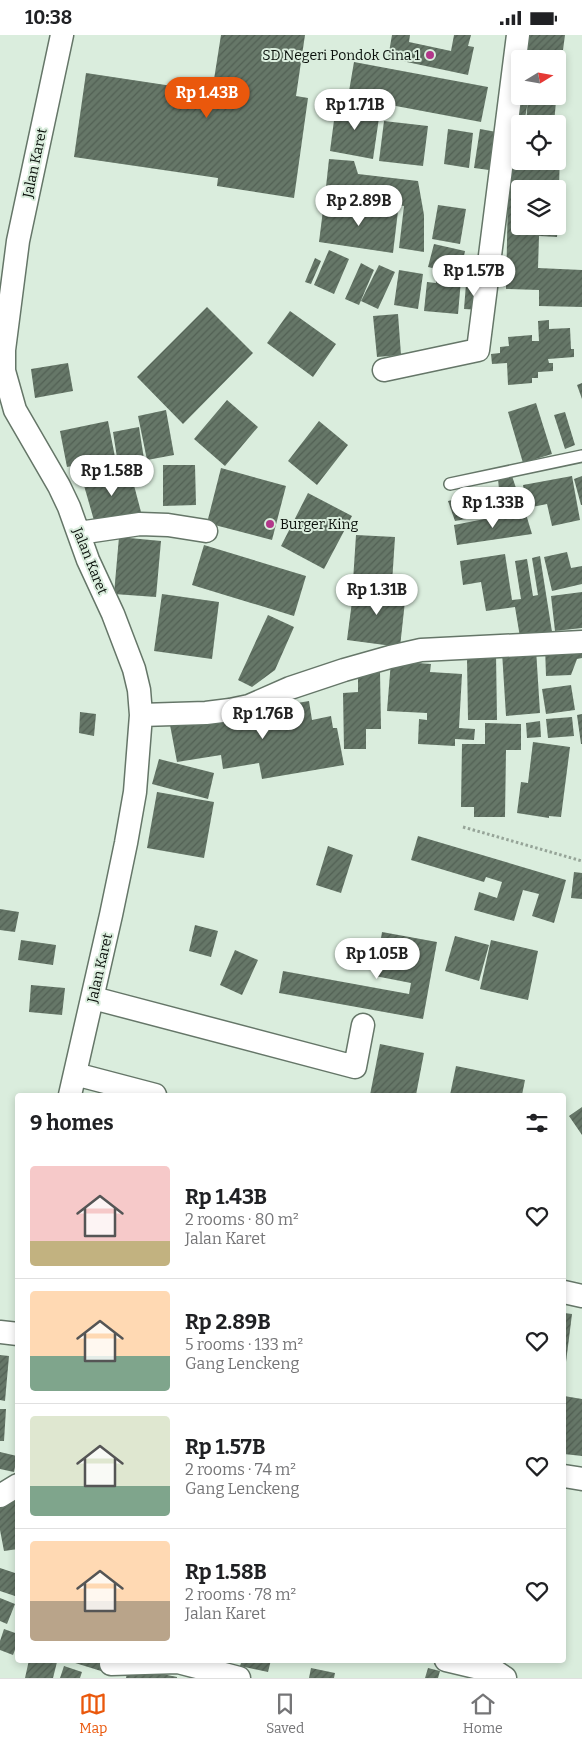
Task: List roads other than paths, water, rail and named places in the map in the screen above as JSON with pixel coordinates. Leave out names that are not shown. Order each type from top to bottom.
[{"type":"street","name":"Jalan Karet","points":[[62,35],[18,241],[4,350],[4,364],[15,410],[59,486],[88,560],[113,614],[134,669],[139,690],[141,715],[135,792],[112,915],[72,1085]]},
{"type":"street","points":[[384,370],[478,349],[518,35]]},
{"type":"street","points":[[79,533],[140,525],[168,525],[206,531]]},
{"type":"street","points":[[141,715],[206,713],[249,706],[290,688],[344,670],[421,650],[582,641]]},
{"type":"street","points":[[93,998],[355,1067],[363,1025]]},
{"type":"street","points":[[72,1085],[138,1093]]},
{"type":"street","points":[[566,1292],[582,1296]]},
{"type":"street","points":[[0,1332],[15,1333]]},
{"type":"street","points":[[566,1476],[582,1479]]},
{"type":"street","points":[[0,1496],[15,1487]]},
{"type":"street","points":[[112,1667],[165,1663]]},
{"type":"street","points":[[182,1663],[239,1678]]},
{"type":"street","points":[[458,1663],[496,1672],[505,1678]]},
{"type":"lane","points":[[450,484],[582,456]]},
{"type":"place","name":"SD Negeri Pondok Cina 1","points":[[430,55]]},
{"type":"place","name":"Burger King","points":[[270,524]]}]
